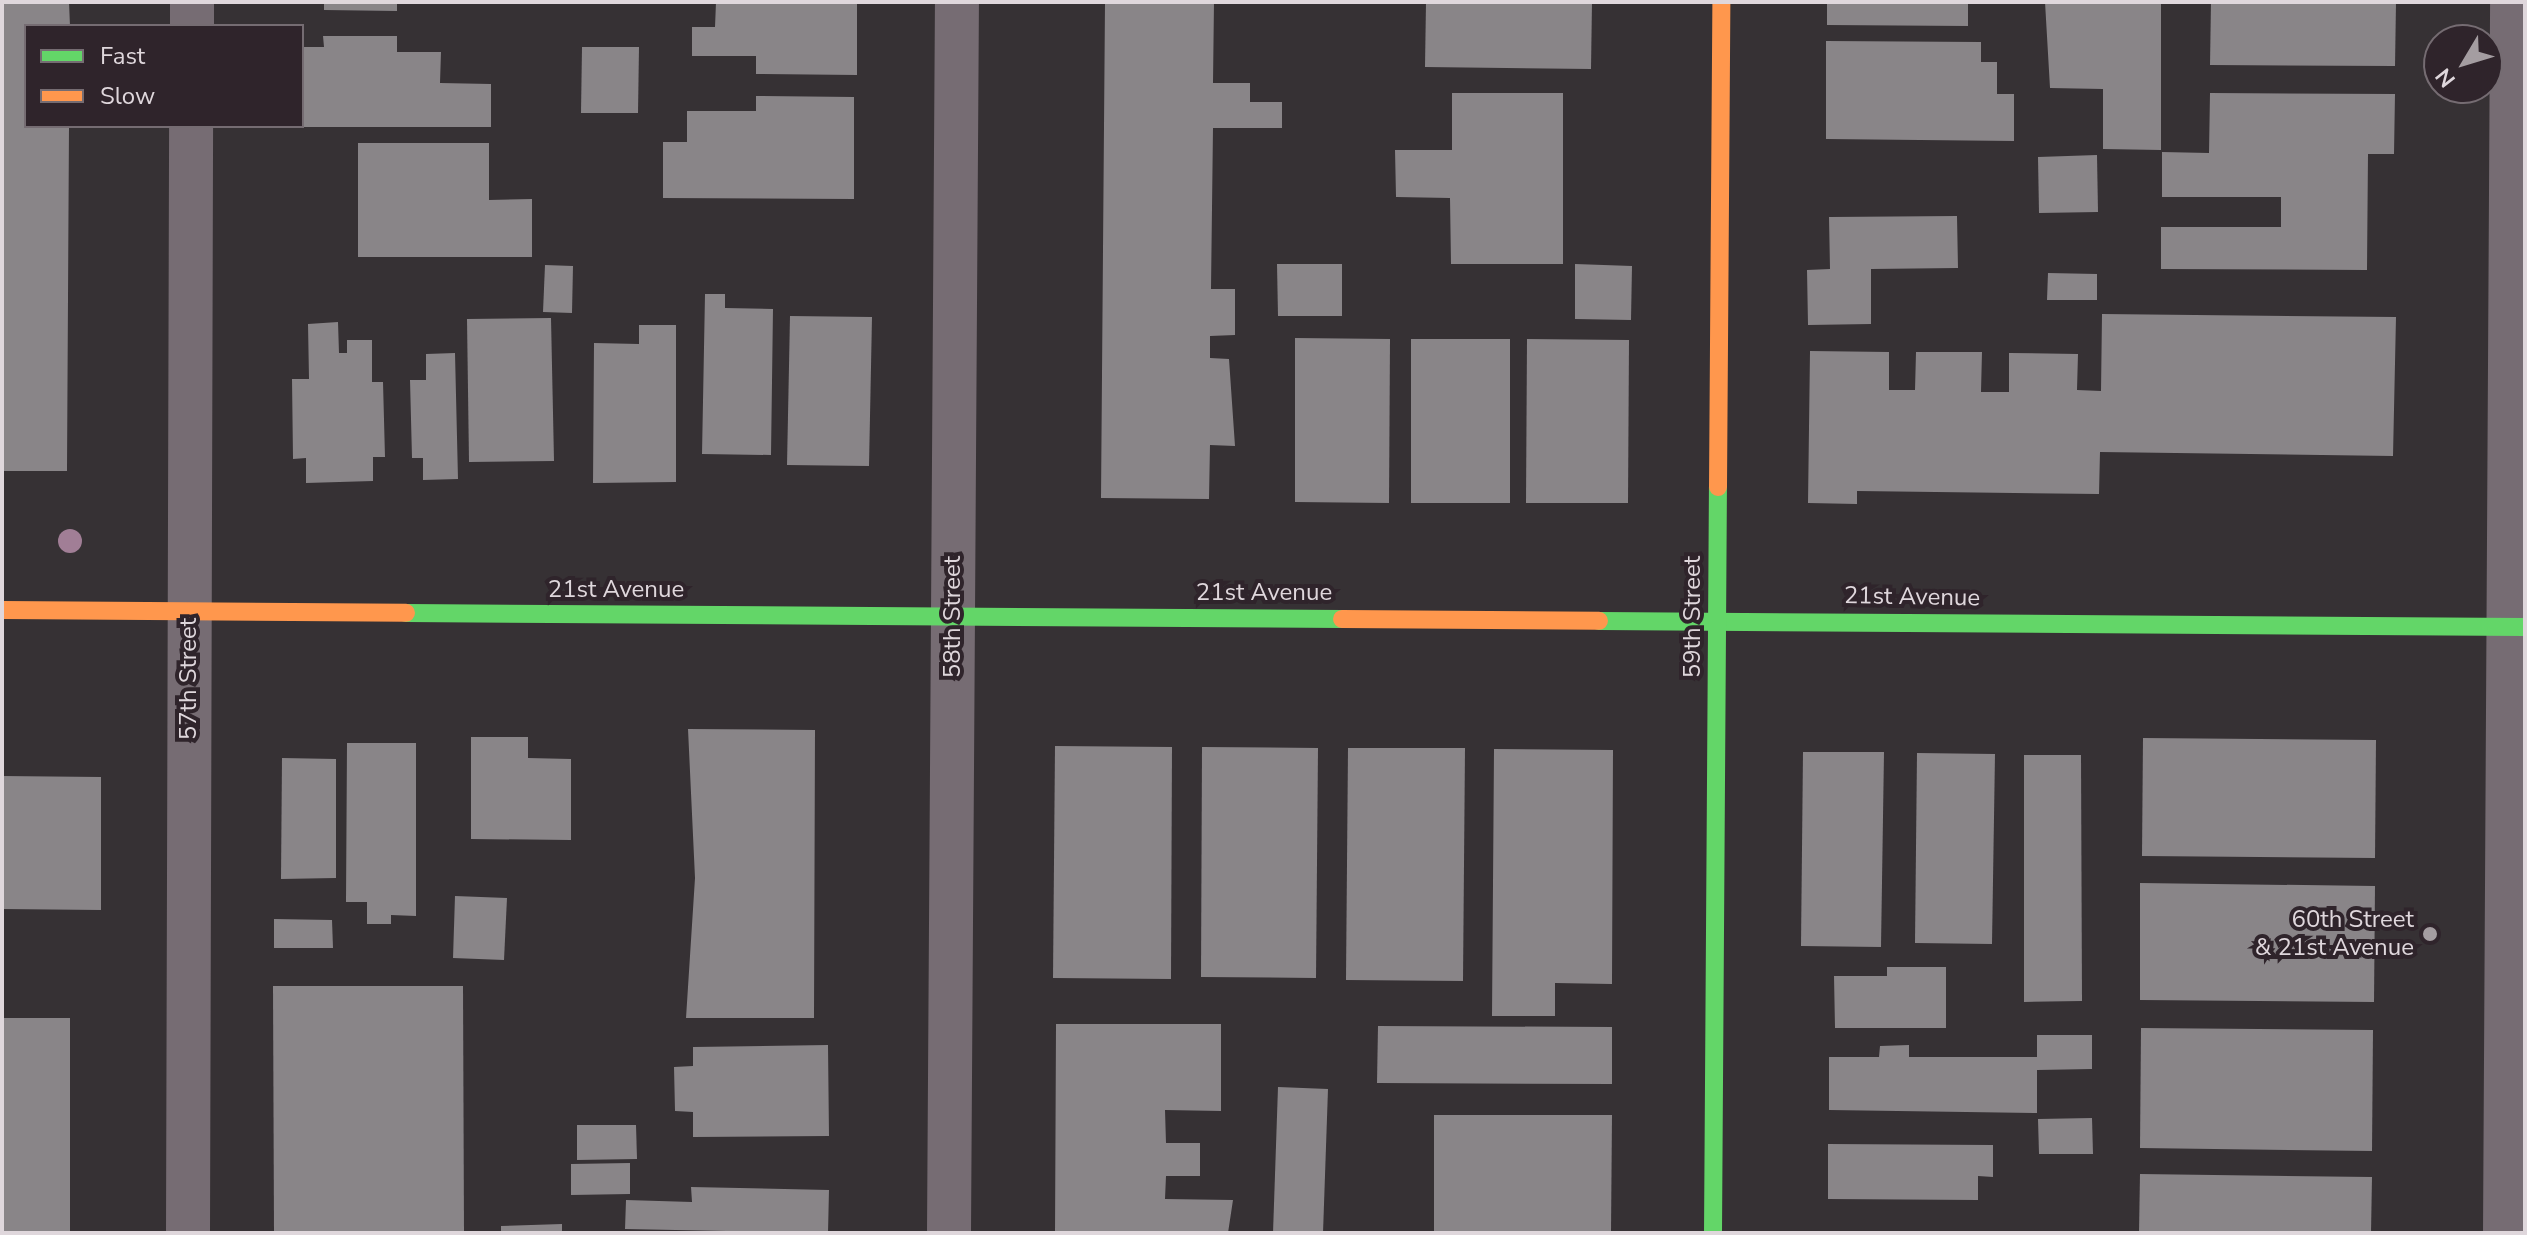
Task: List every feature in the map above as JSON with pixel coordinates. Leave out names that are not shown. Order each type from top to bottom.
[{"type":"street","points":[[192,2],[192,24]]},
{"type":"street","name":"58th Street","points":[[949,1233],[957,2]]},
{"type":"street","name":"59th Street","points":[[1713,1233],[1721,2]]},
{"type":"street","points":[[2505,1233],[2516,627],[2512,2]]},
{"type":"street","name":"57th Street","points":[[188,1233],[191,128]]},
{"type":"street","name":"21st Avenue","points":[[2,610],[1717,619],[2516,627]]},
{"type":"building","points":[[2,2],[69,2],[70,24],[24,24],[24,128],[69,128],[67,471],[2,471]]},
{"type":"building","points":[[324,2],[397,2],[397,11],[324,10]]},
{"type":"building","points":[[716,2],[857,2],[857,75],[756,74],[756,56],[692,56],[692,27],[715,27]]},
{"type":"building","points":[[1105,2],[1214,2],[1213,83],[1250,83],[1250,102],[1282,102],[1282,128],[1213,128],[1211,289],[1235,289],[1235,335],[1210,336],[1210,358],[1229,359],[1235,446],[1210,445],[1209,499],[1101,498]]},
{"type":"building","points":[[1426,2],[1592,2],[1591,69],[1425,67]]},
{"type":"building","points":[[1827,2],[1968,2],[1968,26],[1827,25]]},
{"type":"building","points":[[2045,2],[2161,2],[2161,150],[2103,149],[2103,89],[2050,88]]},
{"type":"building","points":[[2211,2],[2396,2],[2395,66],[2210,65]]},
{"type":"building","points":[[323,36],[397,36],[397,52],[441,52],[440,83],[491,84],[491,127],[304,127],[304,47],[324,47]]},
{"type":"building","points":[[1826,41],[1981,42],[1981,62],[1997,62],[1997,94],[2014,94],[2014,141],[1826,139]]},
{"type":"building","points":[[582,47],[639,47],[638,113],[581,113]]},
{"type":"building","points":[[1452,93],[1563,93],[1563,264],[1451,264],[1450,198],[1396,197],[1395,150],[1452,150]]},
{"type":"building","points":[[2210,93],[2395,94],[2394,154],[2368,154],[2367,270],[2161,269],[2161,227],[2281,227],[2281,197],[2162,197],[2162,152],[2209,153]]},
{"type":"building","points":[[756,96],[854,97],[854,199],[663,198],[663,142],[687,142],[687,111],[756,111]]},
{"type":"building","points":[[358,143],[489,143],[489,200],[532,199],[532,257],[358,257]]},
{"type":"building","points":[[2097,155],[2098,212],[2039,213],[2038,157]]},
{"type":"building","points":[[1957,216],[1958,268],[1871,269],[1871,324],[1808,325],[1807,270],[1830,269],[1829,217]]},
{"type":"building","points":[[1277,264],[1342,264],[1342,316],[1278,316]]},
{"type":"building","points":[[1575,264],[1632,266],[1631,320],[1575,319]]},
{"type":"building","points":[[545,265],[573,266],[572,313],[543,312]]},
{"type":"building","points":[[2048,273],[2097,274],[2097,300],[2047,300]]},
{"type":"building","points":[[705,294],[725,294],[725,308],[773,309],[771,455],[702,454]]},
{"type":"building","points":[[2102,314],[2396,317],[2393,456],[2100,452],[2099,494],[1857,491],[1857,504],[1808,503],[1810,351],[1889,352],[1889,390],[1915,390],[1916,352],[1982,352],[1981,392],[2009,392],[2009,353],[2078,354],[2077,390],[2101,391]]},
{"type":"building","points":[[790,316],[872,317],[869,466],[787,465]]},
{"type":"building","points":[[551,318],[554,461],[469,462],[467,319]]},
{"type":"building","points":[[338,322],[339,353],[347,353],[347,340],[372,340],[372,382],[383,382],[385,457],[373,457],[373,481],[306,483],[306,458],[293,459],[292,379],[309,379],[308,324]]},
{"type":"building","points":[[639,325],[676,325],[676,482],[593,483],[594,343],[639,344]]},
{"type":"building","points":[[1295,338],[1390,339],[1389,503],[1295,502]]},
{"type":"building","points":[[1411,339],[1510,339],[1510,503],[1411,503]]},
{"type":"building","points":[[1527,339],[1629,340],[1628,503],[1526,503]]},
{"type":"building","points":[[455,353],[458,479],[423,480],[423,458],[412,458],[410,380],[426,380],[426,354]]},
{"type":"building","points":[[688,729],[815,730],[814,1018],[686,1018],[695,878]]},
{"type":"building","points":[[471,737],[528,737],[528,758],[571,759],[571,840],[471,839]]},
{"type":"building","points":[[2143,738],[2376,740],[2375,858],[2142,856]]},
{"type":"building","points":[[347,743],[416,743],[416,916],[391,915],[391,924],[367,924],[367,902],[346,902]]},
{"type":"building","points":[[1055,746],[1172,747],[1171,979],[1053,978]]},
{"type":"building","points":[[1202,747],[1318,748],[1316,978],[1201,977]]},
{"type":"building","points":[[1348,748],[1465,748],[1463,981],[1346,980]]},
{"type":"building","points":[[1494,749],[1613,750],[1612,984],[1555,983],[1555,1016],[1492,1016]]},
{"type":"building","points":[[1803,752],[1884,752],[1881,947],[1801,946]]},
{"type":"building","points":[[1917,753],[1995,754],[1992,944],[1915,943]]},
{"type":"building","points":[[2024,755],[2081,755],[2082,1001],[2024,1002]]},
{"type":"building","points":[[282,758],[336,759],[336,878],[281,879]]},
{"type":"building","points":[[2,776],[101,777],[101,910],[2,909]]},
{"type":"building","points":[[2140,883],[2375,886],[2374,1002],[2140,1000]]},
{"type":"building","points":[[455,896],[507,898],[504,960],[453,958]]},
{"type":"building","points":[[274,919],[332,920],[333,948],[274,948]]},
{"type":"building","points":[[1887,967],[1946,967],[1946,1028],[1835,1028],[1834,976],[1887,976]]},
{"type":"building","points":[[273,986],[463,986],[464,1233],[274,1233]]},
{"type":"building","points":[[2,1018],[70,1018],[70,1233],[2,1233]]},
{"type":"building","points":[[1056,1024],[1221,1024],[1221,1111],[1165,1110],[1166,1143],[1200,1143],[1200,1176],[1166,1176],[1165,1199],[1233,1200],[1228,1233],[1055,1233]]},
{"type":"building","points":[[1378,1026],[1612,1027],[1612,1084],[1377,1083]]},
{"type":"building","points":[[2141,1028],[2373,1030],[2372,1151],[2140,1148]]},
{"type":"building","points":[[2037,1035],[2092,1035],[2092,1069],[2037,1070],[2037,1113],[1829,1110],[1829,1057],[1879,1057],[1880,1046],[1909,1045],[1909,1057],[2037,1057]]},
{"type":"building","points":[[828,1045],[829,1136],[693,1137],[693,1112],[675,1111],[674,1067],[693,1066],[693,1047]]},
{"type":"building","points":[[1278,1087],[1328,1089],[1323,1233],[1273,1233]]},
{"type":"building","points":[[1434,1115],[1612,1115],[1611,1232],[1434,1231]]},
{"type":"building","points":[[2092,1118],[2093,1154],[2039,1154],[2038,1119]]},
{"type":"building","points":[[577,1125],[636,1125],[637,1159],[577,1160]]},
{"type":"building","points":[[1828,1144],[1993,1145],[1993,1177],[1978,1176],[1978,1200],[1828,1199]]},
{"type":"building","points":[[630,1163],[630,1194],[571,1195],[571,1164]]},
{"type":"building","points":[[2140,1174],[2372,1177],[2371,1233],[2139,1233]]},
{"type":"building","points":[[691,1187],[829,1190],[828,1233],[625,1229],[626,1200],[692,1202]]},
{"type":"building","points":[[562,1224],[562,1233],[501,1233],[501,1226]]},
{"type":"traffic: fast","points":[[1713,1233],[1718,487]]},
{"type":"traffic: fast","points":[[406,613],[1342,619]]},
{"type":"traffic: fast","points":[[1599,621],[2525,627]]},
{"type":"traffic: slow","points":[[1718,487],[1721,2]]},
{"type":"traffic: slow","points":[[2,610],[406,613]]},
{"type":"traffic: slow","points":[[1342,619],[1599,621]]},
{"type":"place","name":"60th Street & 21st Avenue","points":[[2430,934]]}]
